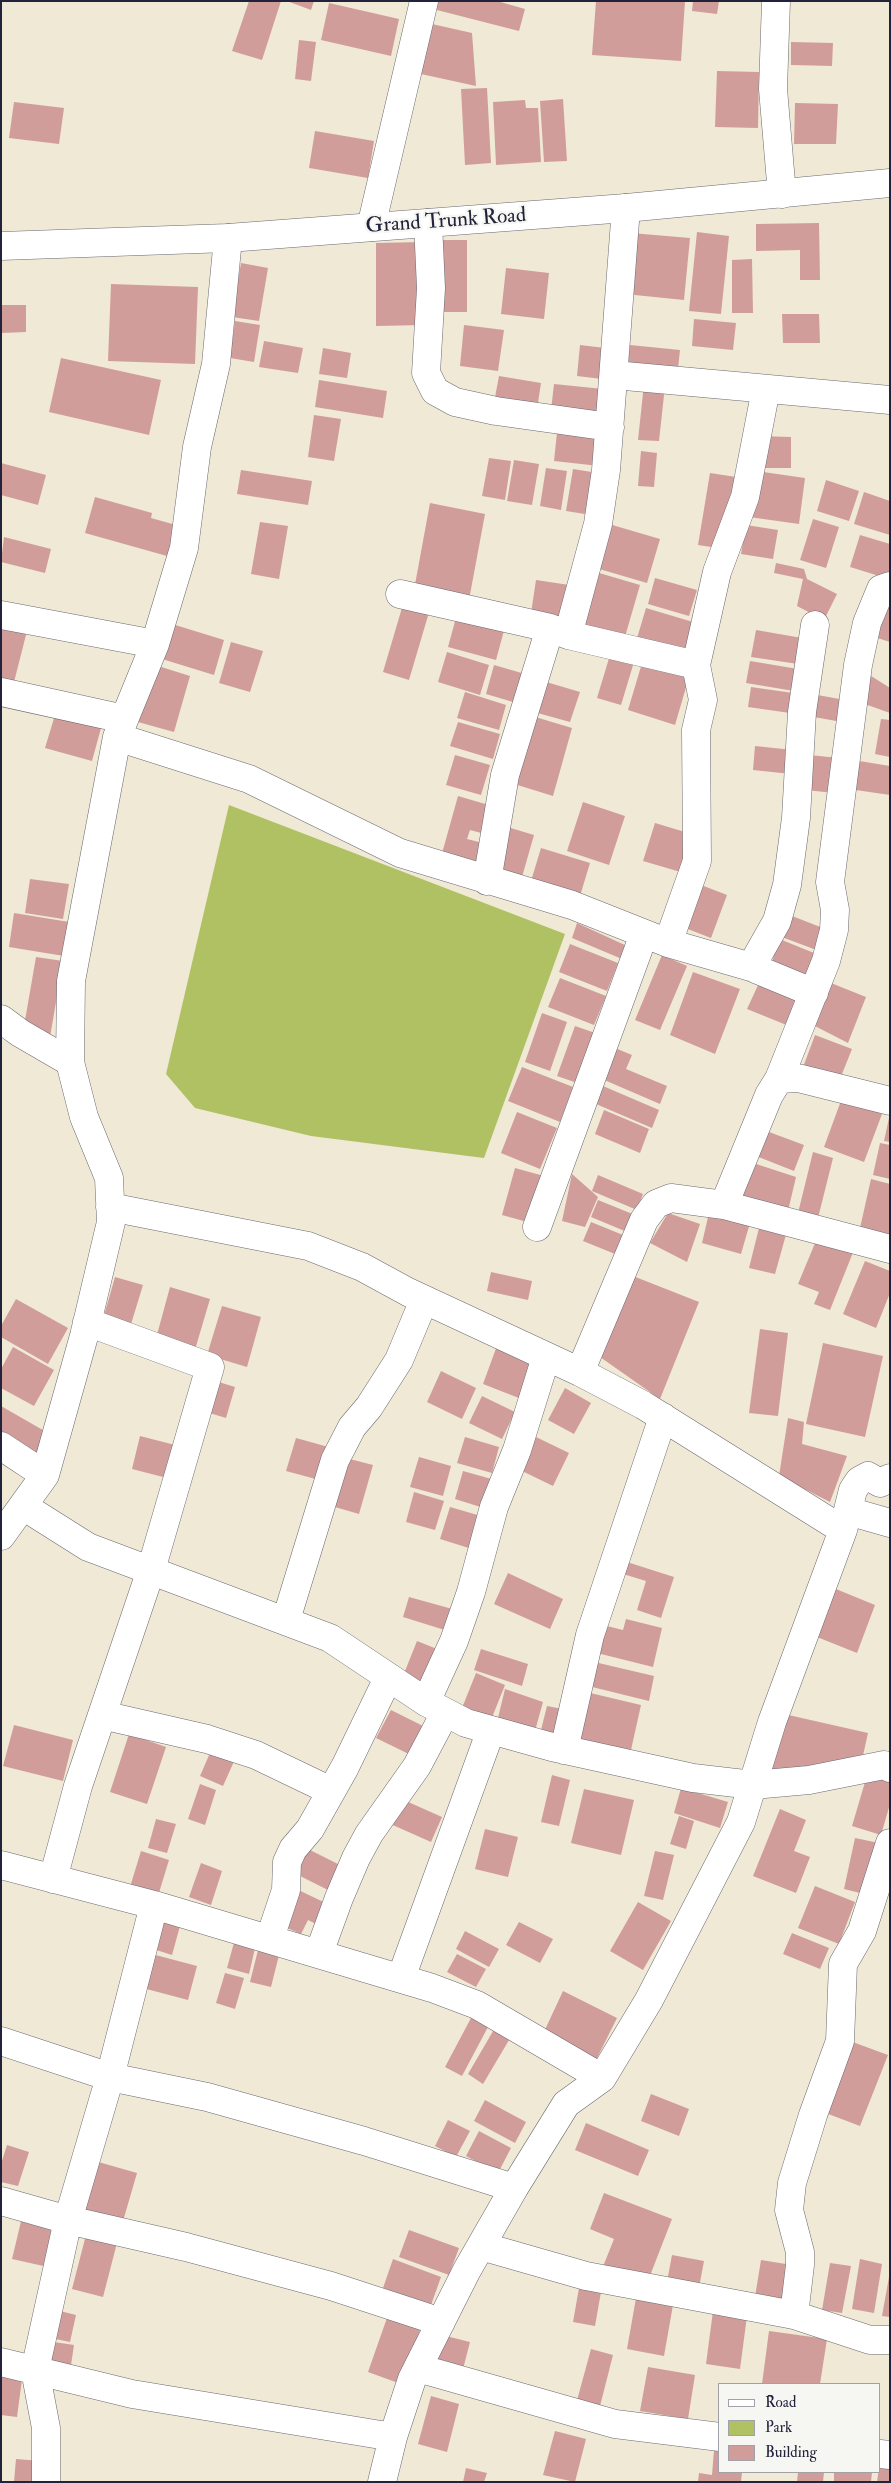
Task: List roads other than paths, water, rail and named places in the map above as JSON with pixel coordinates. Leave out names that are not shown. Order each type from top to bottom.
[{"type":"street","points":[[370,228],[424,1]]},
{"type":"street","points":[[776,1],[773,88],[782,194]]},
{"type":"street","name":"Grand Trunk Road","points":[[1,246],[228,238],[370,228],[626,208],[890,183]]},
{"type":"street","points":[[487,881],[506,775],[598,524],[610,427],[626,208]]},
{"type":"street","points":[[428,223],[431,288],[426,373],[435,391],[455,402],[496,411],[610,427]]},
{"type":"street","points":[[1,1536],[45,1475],[87,1322],[111,1222],[108,1178],[84,1117],[70,1062],[71,981],[121,728],[155,644],[184,548],[197,448],[216,364],[228,238]]},
{"type":"street","points":[[614,375],[890,400]]},
{"type":"street","points":[[537,1227],[656,939],[697,861],[696,730],[703,700],[696,665],[717,572],[745,497],[766,389]]},
{"type":"street","points":[[724,1205],[769,1095],[780,1079],[826,961],[834,930],[835,910],[830,882],[858,666],[867,623],[881,589],[890,586]]},
{"type":"street","points":[[400,594],[696,665]]},
{"type":"street","points":[[1,615],[155,644]]},
{"type":"street","points":[[751,967],[777,921],[787,885],[796,818],[802,712],[815,625]]},
{"type":"street","points":[[2,698],[121,728],[249,779],[400,853],[572,906],[656,939],[751,967],[814,993]]},
{"type":"street","points":[[1,1019],[20,1033],[70,1062]]},
{"type":"street","points":[[780,1079],[798,1078],[890,1101]]},
{"type":"street","points":[[580,1372],[644,1220],[656,1204],[671,1198],[724,1205],[890,1249]]},
{"type":"street","points":[[110,1207],[308,1246],[362,1267],[424,1300],[580,1372],[846,1521],[890,1523]]},
{"type":"street","points":[[286,1620],[335,1460],[352,1427],[369,1407],[399,1360],[424,1300]]},
{"type":"street","points":[[53,1879],[78,1786],[151,1570],[210,1367],[87,1322]]},
{"type":"street","points":[[319,1953],[339,1898],[360,1850],[369,1834],[417,1766],[454,1641],[471,1592],[494,1507],[517,1450],[546,1356]]},
{"type":"street","points":[[564,1750],[590,1635],[663,1418]]},
{"type":"street","points":[[1,1446],[45,1475]]},
{"type":"street","points":[[382,2482],[393,2437],[418,2368],[480,2246],[566,2104],[602,2078],[649,2000],[741,1822],[772,1722],[846,1521],[853,1490],[859,1481],[868,1476],[880,1483],[890,1478]]},
{"type":"street","points":[[23,1506],[88,1547],[330,1638],[388,1678],[435,1707],[466,1723],[564,1750],[693,1778],[753,1785],[809,1780],[884,1765],[890,1768]]},
{"type":"street","points":[[270,1938],[286,1890],[287,1862],[293,1849],[310,1829],[331,1791],[388,1678]]},
{"type":"street","points":[[102,1715],[207,1740],[256,1755],[331,1791]]},
{"type":"street","points":[[401,1978],[491,1730]]},
{"type":"street","points":[[794,2315],[800,2252],[789,2210],[792,2183],[813,2115],[840,2040],[843,1964],[862,1931],[890,1842]]},
{"type":"street","points":[[1,1865],[154,1905],[401,1978],[477,2005],[602,2078]]},
{"type":"street","points":[[46,2482],[46,2428],[35,2370],[68,2220],[110,2077],[154,1905]]},
{"type":"street","points":[[1,2041],[110,2077],[207,2097],[364,2141],[514,2188]]},
{"type":"street","points":[[1,2201],[68,2220],[186,2247],[302,2278],[441,2322]]},
{"type":"street","points":[[480,2246],[586,2276],[794,2315],[870,2340],[890,2340]]},
{"type":"street","points":[[1,2362],[132,2394],[393,2437]]},
{"type":"street","points":[[418,2368],[615,2424],[718,2437]]}]
